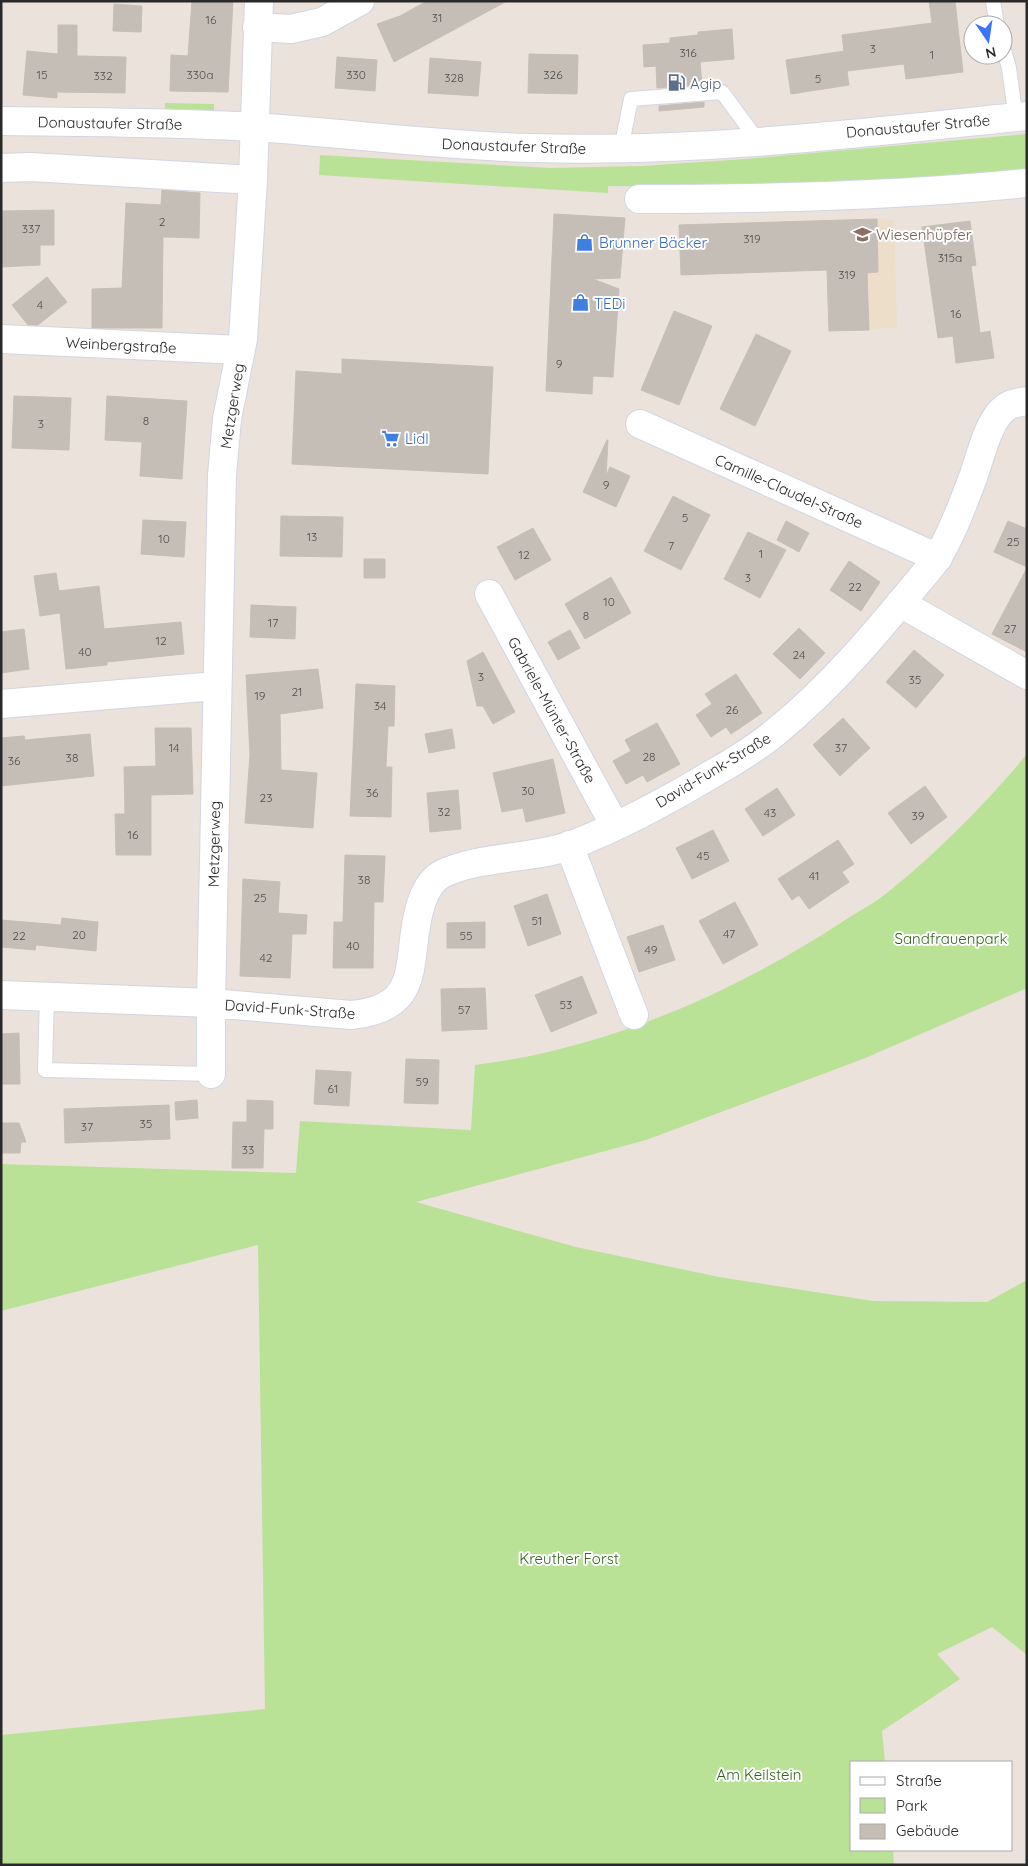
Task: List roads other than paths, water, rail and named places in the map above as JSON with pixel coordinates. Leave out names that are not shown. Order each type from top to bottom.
[{"type":"street","points":[[258,14],[291,29],[314,23],[360,1]]},
{"type":"street","name":"Metzgerweg","points":[[211,1074],[216,686],[222,475],[227,419],[241,350],[253,180],[258,14]]},
{"type":"street","name":"Donaustaufer Straße","points":[[1,121],[254,127],[444,144],[532,148],[621,149],[758,141],[1019,113]]},
{"type":"street","points":[[1,168],[31,167],[253,180]]},
{"type":"street","points":[[639,199],[793,198],[897,193],[1027,183]]},
{"type":"street","name":"Weinbergstraße","points":[[1,339],[241,350]]},
{"type":"street","name":"David-Funk-Straße","points":[[211,1003],[351,1015],[374,1012],[393,1002],[408,982],[417,913],[426,890],[439,875],[463,866],[541,853],[569,846],[670,799],[737,759],[777,731],[866,646],[938,558],[972,481],[993,422],[1007,406],[1027,401]]},
{"type":"street","name":"Camille-Claudel-Straße","points":[[640,424],[938,558]]},
{"type":"street","name":"Gabriele-Münter-Straße","points":[[489,594],[615,826]]},
{"type":"street","points":[[900,603],[1027,676]]},
{"type":"street","points":[[1,704],[216,686]]},
{"type":"street","points":[[569,846],[634,1015]]},
{"type":"street","points":[[1,995],[47,995],[211,1003]]},
{"type":"lane","points":[[993,1],[995,15]]},
{"type":"lane","points":[[1008,65],[1019,113]]},
{"type":"lane","points":[[621,149],[631,99],[722,92],[758,141]]},
{"type":"lane","points":[[47,995],[45,1070],[211,1074]]},
{"type":"place","name":"Agip","points":[[676,83]]},
{"type":"place","name":"Wiesenhüpfer","points":[[862,234]]},
{"type":"place","name":"Brunner Bäcker","points":[[585,242]]},
{"type":"place","name":"TEDi","points":[[580,303]]},
{"type":"place","name":"Lidl","points":[[391,438]]},
{"type":"park label","name":"Sandfrauenpark","points":[[951,938]]},
{"type":"park label","name":"Kreuther Forst","points":[[569,1558]]},
{"type":"park label","name":"Am Keilstein","points":[[759,1774]]}]
